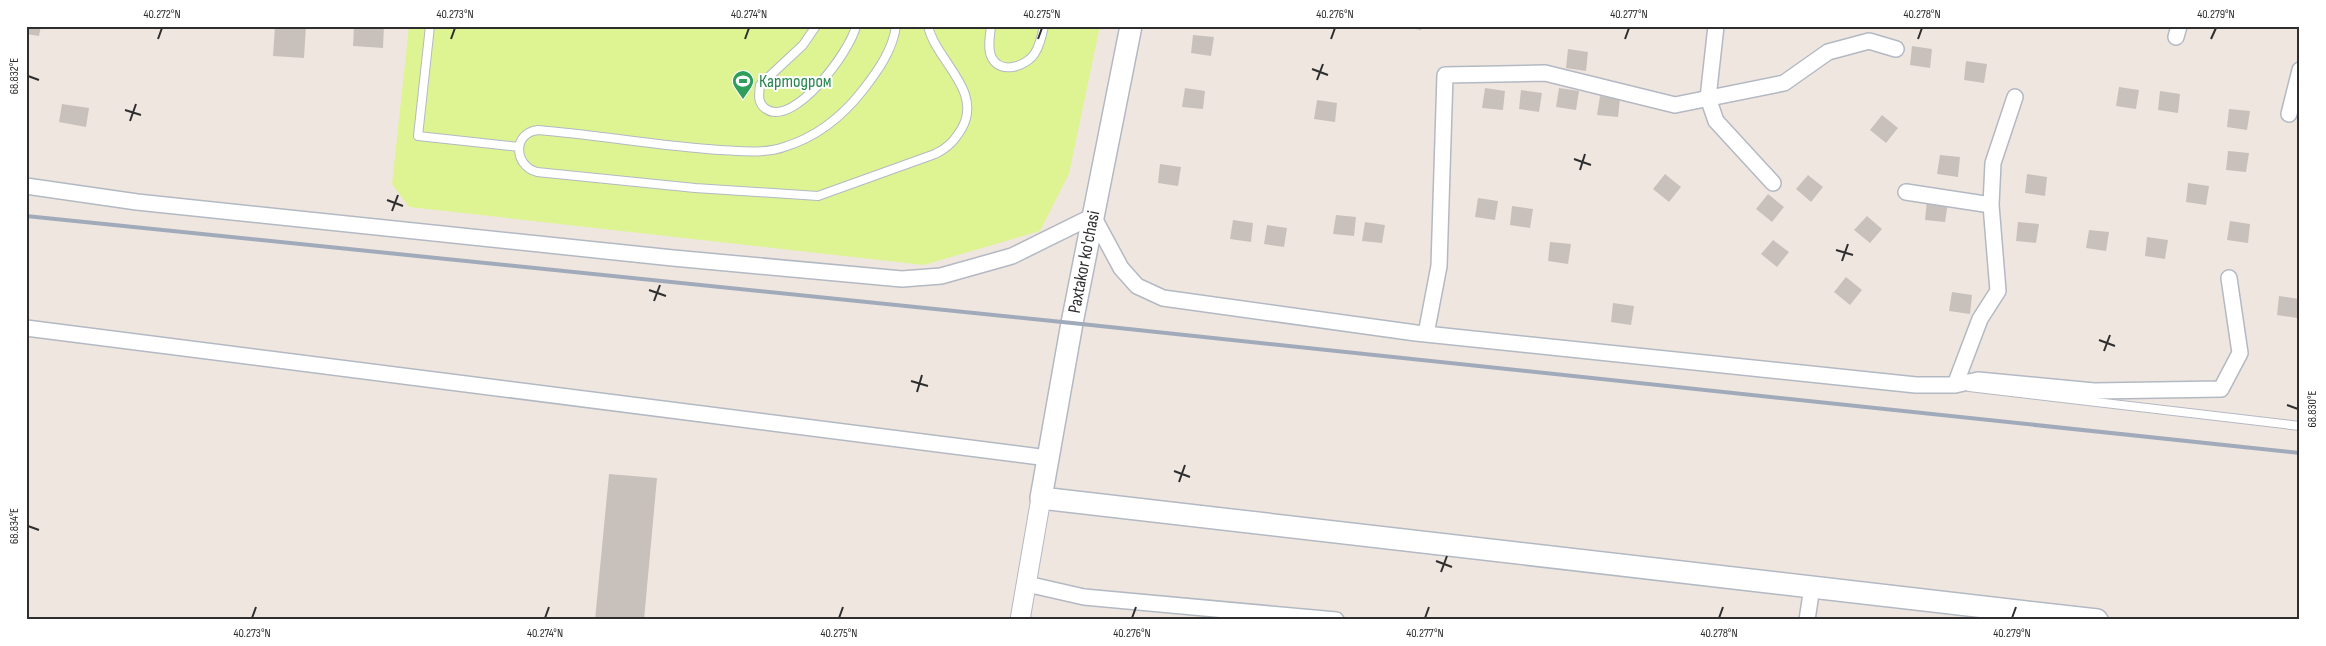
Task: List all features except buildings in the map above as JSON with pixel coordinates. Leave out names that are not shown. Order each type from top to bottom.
[{"type":"main road","name":"Paxtakor ko'chasi","points":[[1040,498],[1131,26]]},
{"type":"main road","points":[[1040,498],[2097,620]]},
{"type":"street","points":[[1716,26],[1708,98],[1716,121],[1773,183]]},
{"type":"street","points":[[1426,334],[1439,266],[1445,75],[1545,73],[1674,104],[1784,82],[1828,52],[1869,41],[1896,50]]},
{"type":"street","points":[[2290,114],[2300,70]]},
{"type":"street","points":[[1955,385],[1980,319],[1998,291],[1991,205],[1994,163],[2015,97]]},
{"type":"street","points":[[26,186],[136,202],[673,258],[902,279],[941,276],[976,268],[1012,256],[1093,216],[1121,268],[1137,286],[1163,298],[1426,334],[1916,385],[1955,385],[1978,380],[2094,391],[2221,389],[2240,353],[2229,278]]},
{"type":"street","points":[[1906,192],[1991,205]]},
{"type":"street","points":[[26,328],[1048,458]]},
{"type":"street","points":[[1020,620],[1040,498]]},
{"type":"street","points":[[1027,584],[1084,596],[1226,615],[1336,620]]},
{"type":"street","points":[[1807,620],[1812,587]]},
{"type":"lane","points":[[430,26],[418,136],[519,147]]},
{"type":"lane","points":[[816,26],[803,44],[760,85],[759,97],[761,104],[768,110],[784,111],[806,96],[844,53],[851,42],[856,26]]},
{"type":"lane","points":[[896,26],[882,64],[858,97],[830,124],[818,132],[783,148],[751,151],[700,148],[538,130],[527,133],[519,147],[519,156],[524,165],[537,172],[695,188],[802,196],[828,193],[947,149],[957,137],[968,113],[968,103],[965,92],[933,40],[928,26]]},
{"type":"lane","points":[[991,26],[991,56],[995,62],[1010,68],[1021,66],[1035,53],[1044,26]]},
{"type":"lane","points":[[1955,385],[2300,426]]},
{"type":"green space","name":"Картодром","points":[[409,26],[1100,26],[1069,174],[1040,231],[924,265],[409,207],[392,184]]},
{"type":"railway","points":[[26,216],[1072,323],[2300,453]]},
{"type":"place","name":"Картодром","points":[[743,100]]}]
